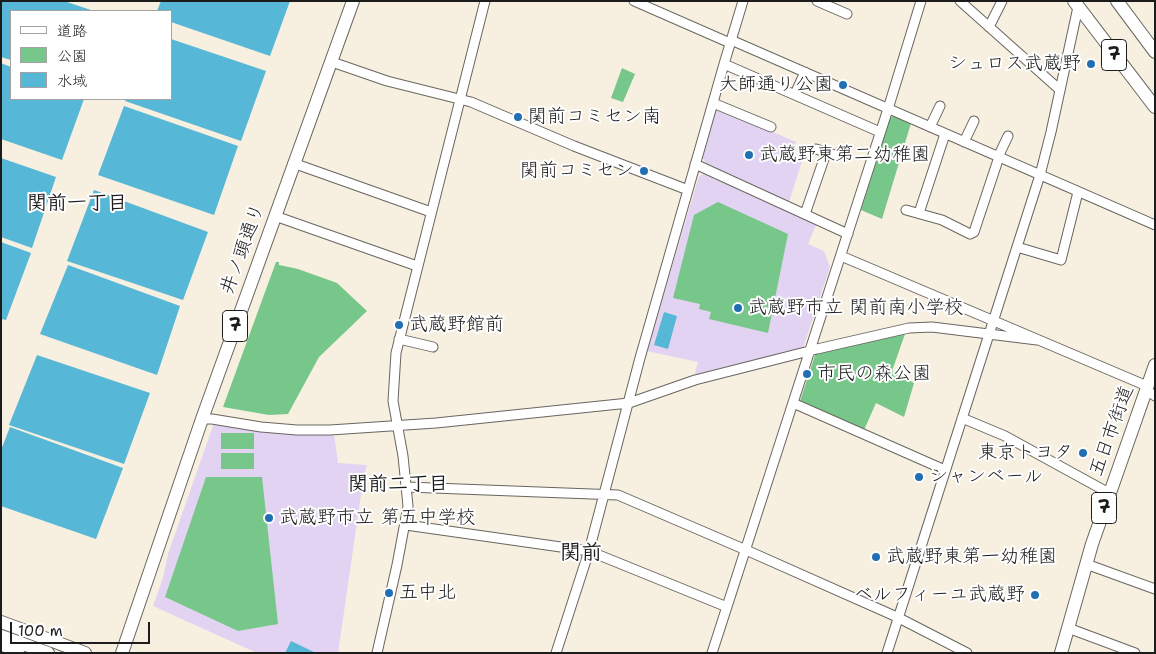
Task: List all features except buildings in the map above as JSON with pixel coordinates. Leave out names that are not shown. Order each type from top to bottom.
[{"type":"main road","name":"井ノ頭通り","points":[[122,653],[202,419],[353,1]]},
{"type":"main road","name":"7","points":[[1118,1],[1155,52]]},
{"type":"main road","name":"7","points":[[1076,4],[1155,107]]},
{"type":"main road","name":"五日市街道","points":[[1061,653],[1086,564],[1109,494],[1149,391],[1155,365]]},
{"type":"main road","points":[[1,622],[85,653]]},
{"type":"main road","points":[[1,636],[48,653]]},
{"type":"street","points":[[377,653],[406,525],[408,506],[407,486],[393,401],[396,353],[486,1]]},
{"type":"street","points":[[634,1],[805,72],[1155,225]]},
{"type":"street","points":[[556,653],[589,551],[695,164],[743,1]]},
{"type":"street","points":[[817,1],[847,14]]},
{"type":"street","points":[[712,653],[841,256],[921,1]]},
{"type":"street","points":[[960,1],[1060,90]]},
{"type":"street","points":[[989,27],[1002,1]]},
{"type":"street","points":[[887,653],[1040,175],[1060,90],[1076,4]]},
{"type":"street","points":[[332,62],[387,81],[462,99],[574,146],[688,190]]},
{"type":"street","points":[[724,64],[880,132]]},
{"type":"street","points":[[795,94],[805,72]]},
{"type":"street","points":[[713,103],[771,128]]},
{"type":"street","points":[[930,127],[940,106]]},
{"type":"street","points":[[964,142],[974,120]]},
{"type":"street","points":[[919,213],[945,134]]},
{"type":"street","points":[[906,210],[942,220],[970,234],[974,232],[1008,136]]},
{"type":"street","points":[[805,214],[831,154],[816,149]]},
{"type":"street","points":[[294,163],[431,212]]},
{"type":"street","points":[[695,164],[848,234]]},
{"type":"street","points":[[1017,247],[1061,260],[1078,192]]},
{"type":"street","points":[[274,216],[417,266]]},
{"type":"street","points":[[841,256],[993,320],[1149,391]]},
{"type":"street","points":[[202,419],[212,418],[252,426],[296,430],[397,426],[629,402],[695,380],[810,350],[909,328],[932,327],[1037,340]]},
{"type":"street","points":[[399,339],[433,346]]},
{"type":"street","points":[[793,403],[945,470]]},
{"type":"street","points":[[962,418],[1005,436],[1109,494]]},
{"type":"street","points":[[407,486],[618,495],[897,618],[966,653]]},
{"type":"street","points":[[406,525],[589,551],[727,607]]},
{"type":"street","points":[[1086,564],[1155,589]]},
{"type":"street","points":[[1068,628],[1136,653]]},
{"type":"street","points":[[1,646],[20,653]]},
{"type":"shaded area","name":"武蔵野東第二幼稚園","points":[[720,109],[796,142],[792,153],[803,158],[789,202],[706,164],[702,156],[714,112]]},
{"type":"shaded area","name":"武蔵野市立 関前南小学校","points":[[704,174],[816,225],[808,244],[824,251],[830,267],[803,348],[694,377],[698,362],[647,351],[699,176]]},
{"type":"shaded area","name":"武蔵野市立 第五中学校","points":[[214,423],[334,434],[338,463],[367,465],[363,481],[338,653],[257,653],[153,606],[163,578],[168,554]]},
{"type":"green space","points":[[622,68],[635,74],[623,102],[611,98]]},
{"type":"green space","points":[[894,116],[911,123],[882,219],[861,210],[890,118]]},
{"type":"green space","points":[[718,202],[788,234],[768,333],[709,319],[711,312],[699,309],[700,304],[673,298],[694,215]]},
{"type":"green space","points":[[276,262],[279,262],[279,265],[298,269],[337,283],[367,311],[319,357],[288,414],[269,415],[223,407]]},
{"type":"green space","points":[[906,331],[892,371],[914,383],[904,417],[876,403],[864,430],[800,401],[816,352]]},
{"type":"green space","points":[[221,433],[254,433],[254,449],[221,449]]},
{"type":"green space","points":[[221,453],[254,453],[254,469],[221,469]]},
{"type":"green space","points":[[206,477],[262,477],[278,624],[238,631],[165,597]]},
{"type":"water","points":[[1,1],[64,1],[91,10],[10,10],[10,60],[1,57]]},
{"type":"water","points":[[161,1],[290,1],[270,56],[172,22],[172,10],[157,10]]},
{"type":"water","points":[[172,39],[266,71],[241,141],[125,101],[172,100]]},
{"type":"water","points":[[1,63],[10,67],[10,100],[84,100],[62,160],[1,139]]},
{"type":"water","points":[[124,106],[238,146],[214,215],[98,175]]},
{"type":"water","points":[[1,158],[56,177],[32,248],[1,237]]},
{"type":"water","points":[[94,190],[208,232],[183,300],[67,261]]},
{"type":"water","points":[[1,242],[31,253],[6,320],[1,319]]},
{"type":"water","points":[[68,265],[180,306],[157,375],[40,334]]},
{"type":"water","points":[[664,312],[677,316],[668,349],[654,345]]},
{"type":"water","points":[[37,355],[150,393],[124,464],[9,425]]},
{"type":"water","points":[[10,427],[123,468],[96,539],[1,506],[1,450]]},
{"type":"water","points":[[291,641],[316,653],[285,653]]},
{"type":"place","name":"シュロス武蔵野","points":[[1091,64]]},
{"type":"place","name":"大師通り公園","points":[[843,85]]},
{"type":"place","name":"関前コミセン南","points":[[518,117]]},
{"type":"place","name":"武蔵野東第二幼稚園","points":[[749,155]]},
{"type":"place","name":"関前コミセン","points":[[644,171]]},
{"type":"place","name":"武蔵野市立 関前南小学校","points":[[738,308]]},
{"type":"place","name":"武蔵野館前","points":[[399,325]]},
{"type":"place","name":"市民の森公園","points":[[807,374]]},
{"type":"place","name":"東京トヨタ","points":[[1083,453]]},
{"type":"place","name":"シャンベール","points":[[919,477]]},
{"type":"place","name":"武蔵野市立 第五中学校","points":[[269,518]]},
{"type":"place","name":"武蔵野東第一幼稚園","points":[[876,557]]},
{"type":"place","name":"五中北","points":[[389,593]]},
{"type":"place","name":"ベルフィーユ武蔵野","points":[[1035,595]]},
{"type":"district","name":"関前一丁目","points":[[77,204]]},
{"type":"district","name":"関前二丁目","points":[[398,485]]},
{"type":"district","name":"関前","points":[[581,554]]}]
